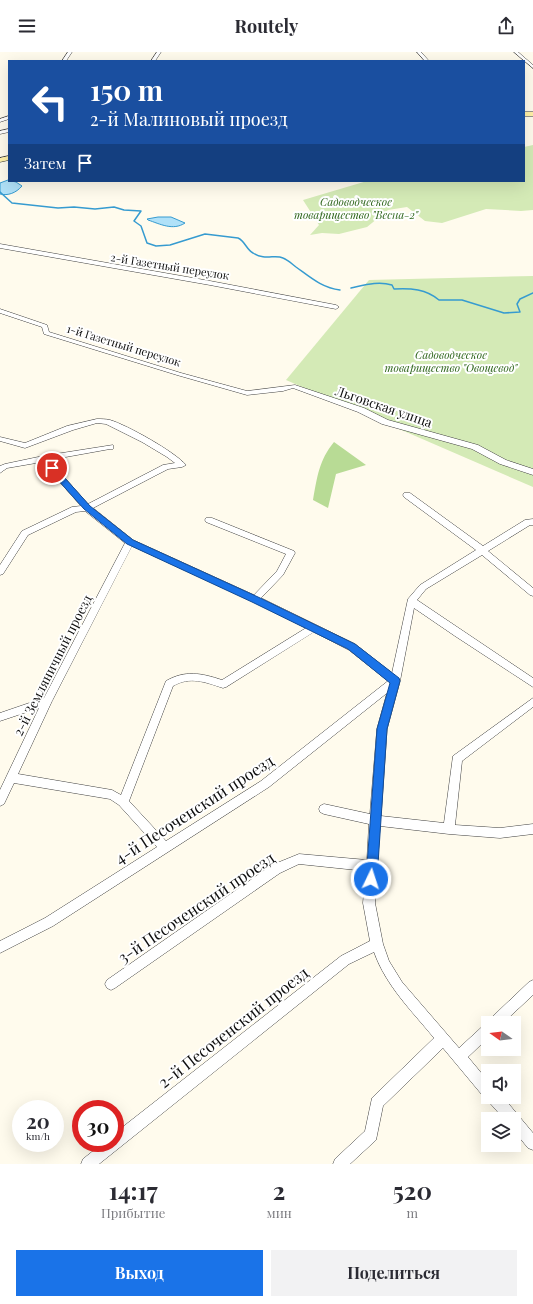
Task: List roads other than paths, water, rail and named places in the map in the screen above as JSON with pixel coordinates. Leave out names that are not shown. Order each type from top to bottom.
[{"type":"street","points":[[418,52],[427,60]]},
{"type":"street","points":[[516,52],[533,67]]},
{"type":"street","name":"2-й Газетный переулок","points":[[0,246],[247,289],[336,307]]},
{"type":"street","name":"1-й Газетный переулок","points":[[0,311],[44,326],[46,333],[179,374],[247,393]]},
{"type":"street","name":"Льговская улица","points":[[247,393],[278,390],[293,386],[361,410],[385,422],[475,447],[503,462],[533,472]]},
{"type":"street","points":[[0,439],[25,446],[70,428],[97,421],[108,422],[145,440],[170,455],[182,465],[166,467],[87,508],[75,509],[25,533],[0,572]]},
{"type":"street","points":[[0,470],[5,466],[43,458],[110,447]]},
{"type":"street","points":[[43,458],[87,508],[130,542],[255,599],[312,629],[352,647],[395,681]]},
{"type":"street","points":[[407,495],[482,550],[533,593]]},
{"type":"street","points":[[209,520],[291,553],[280,573],[255,599]]},
{"type":"street","points":[[481,1082],[398,986],[384,964],[377,944],[369,903],[382,729],[395,681],[412,601],[423,586],[530,522]]},
{"type":"street","name":"2-й Земляничный проезд","points":[[0,801],[47,701],[130,542]]},
{"type":"street","points":[[412,601],[458,634],[533,683]]},
{"type":"street","points":[[123,802],[169,684],[178,678],[196,675],[223,684],[312,629]]},
{"type":"street","name":"4-й Песоченский проезд","points":[[0,947],[49,922],[265,784],[395,681]]},
{"type":"street","points":[[0,717],[47,701]]},
{"type":"street","points":[[449,829],[457,759],[533,702]]},
{"type":"street","points":[[12,778],[112,795],[123,802],[165,848]]},
{"type":"street","points":[[324,809],[375,820],[449,829],[500,833],[533,829]]},
{"type":"street","name":"3-й Песоченский проезд","points":[[111,984],[276,869],[299,859],[372,866]]},
{"type":"street","name":"2-й Песоченский проезд","points":[[124,1136],[345,960],[377,944]]},
{"type":"street","points":[[501,1016],[533,986]]},
{"type":"street","points":[[459,1057],[481,1036]]},
{"type":"street","points":[[340,1164],[371,1135],[377,1103],[443,1039]]},
{"type":"street","points":[[500,1104],[506,1112]]},
{"type":"street","points":[[521,1129],[533,1142]]},
{"type":"street","name":"2-й Песоченский проезд","points":[[88,1164],[103,1152]]},
{"type":"water","points":[[8,180],[8,182],[16,182],[22,186],[6,195],[0,194],[0,183]]},
{"type":"water","points":[[171,217],[185,223],[171,227],[147,219]]},
{"type":"waterway","points":[[0,192],[12,203],[58,208],[74,207],[95,209],[114,207],[124,210],[141,211],[134,221],[141,226],[147,243],[156,246],[170,245],[205,234],[238,238],[257,255],[262,257],[283,258],[316,282],[340,290]]},
{"type":"waterway","points":[[351,288],[382,283],[392,285],[394,289],[424,291],[439,300],[462,300],[504,313],[520,312],[517,304],[520,299],[533,293]]},
{"type":"park label","name":"Садоводческое товарищество \"Весна-2\"","points":[[356,207]]},
{"type":"park label","name":"Садоводческое товарищество \"Овощевод\"","points":[[451,360]]}]
